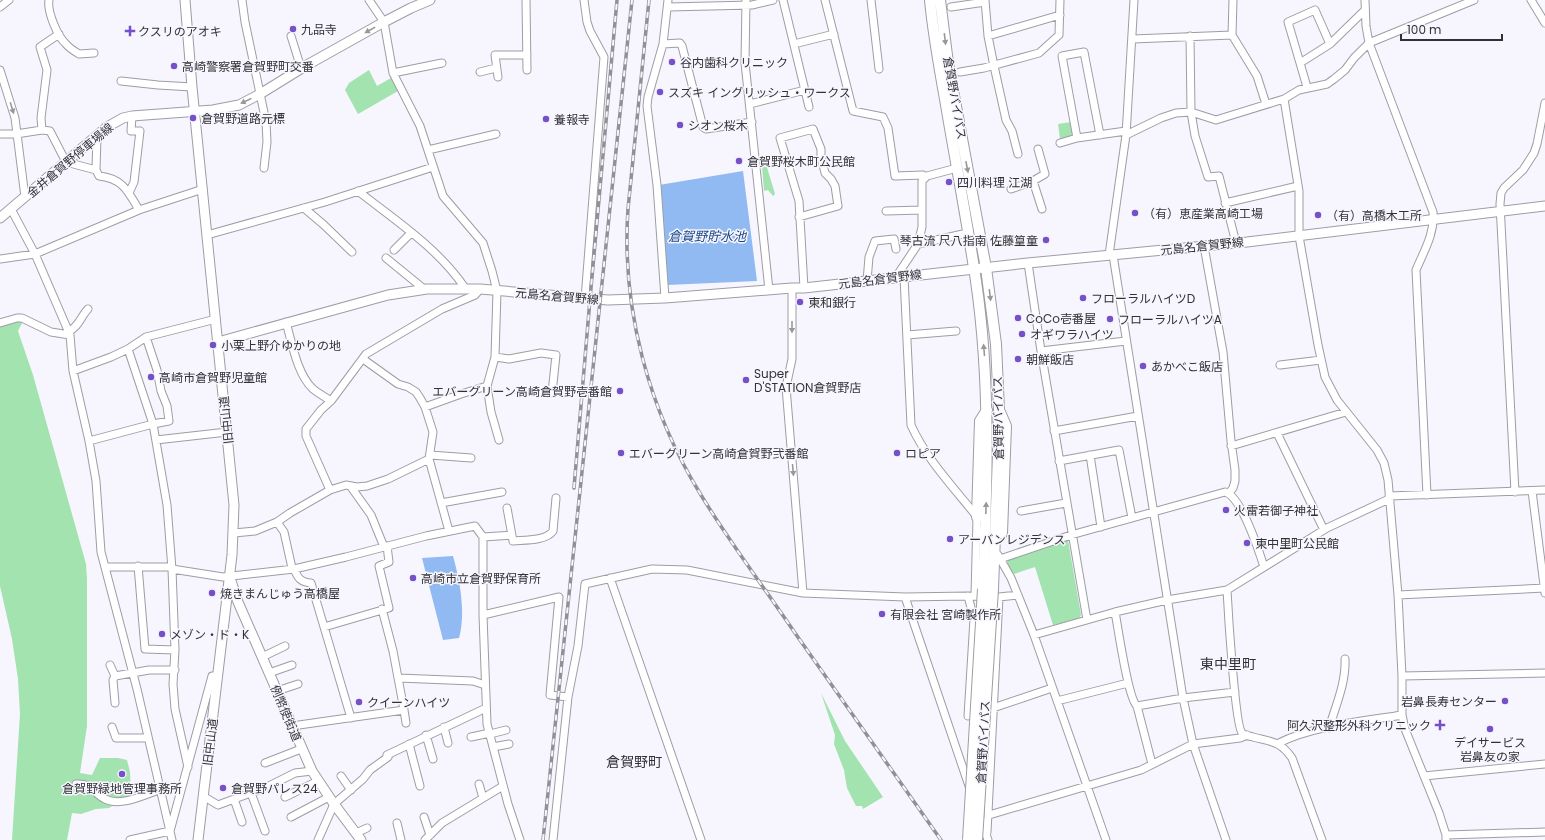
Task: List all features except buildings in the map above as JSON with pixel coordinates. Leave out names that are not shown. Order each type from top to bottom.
[{"type":"highway","name":"倉賀野バイパス","points":[[930,0],[939,64],[974,269],[983,343],[987,410],[992,592],[968,840]]},
{"type":"highway","name":"倉賀野バイパス","points":[[940,0],[948,63],[986,268],[996,344],[999,410],[998,455],[984,839]]},
{"type":"highway","points":[[978,519],[980,421],[987,410]]},
{"type":"highway","points":[[999,410],[1006,426],[1004,500],[999,557]]},
{"type":"main road","name":"旧中山道","points":[[186,0],[192,87],[208,235],[233,498],[234,533],[198,840]]},
{"type":"main road","name":"金井倉賀野停車場線","points":[[0,218],[114,122],[132,116],[213,110],[232,107],[260,94],[301,68],[384,22],[430,0]]},
{"type":"main road","name":"元島名倉賀野線","points":[[218,342],[388,295],[424,289],[464,288],[608,300],[665,298],[804,288],[1028,263],[1236,243],[1545,206]]},
{"type":"main road","name":"例幣使街道","points":[[230,575],[238,602],[312,771],[332,801],[359,836]]},
{"type":"main road","points":[[226,605],[233,602],[238,602]]},
{"type":"street","points":[[0,7],[9,0]]},
{"type":"street","points":[[49,0],[49,11],[59,34],[65,43],[78,54],[94,53]]},
{"type":"street","points":[[242,0],[245,22],[266,122],[267,142],[264,168]]},
{"type":"street","points":[[369,0],[384,22],[393,73],[420,126],[442,196],[483,243],[497,291],[495,357],[487,386],[491,412],[499,440]]},
{"type":"street","points":[[526,0],[527,70]]},
{"type":"street","points":[[584,0],[590,32],[604,57],[585,299]]},
{"type":"street","points":[[665,298],[657,185],[647,106],[648,97],[664,44],[668,4],[773,0]]},
{"type":"street","points":[[783,0],[809,107]]},
{"type":"street","points":[[825,0],[853,111],[883,117],[888,128],[895,176],[922,175],[924,178]]},
{"type":"street","points":[[871,0],[879,69]]},
{"type":"street","points":[[960,72],[994,66],[1039,53],[1059,34],[1060,0]]},
{"type":"street","points":[[1134,0],[1133,39],[1126,133],[1111,255],[1183,698],[1193,744],[1226,840]]},
{"type":"street","points":[[1232,0],[1232,35],[1256,76],[1266,104]]},
{"type":"street","points":[[1364,0],[1364,12],[1369,43],[1432,206],[1434,219],[1430,237],[1416,270],[1427,495]]},
{"type":"street","points":[[1060,143],[1077,138],[1126,133],[1176,113],[1191,112],[1216,120],[1284,99],[1307,87],[1327,84],[1345,70],[1354,58],[1369,43],[1474,0]]},
{"type":"street","points":[[1531,0],[1545,23]]},
{"type":"street","points":[[951,7],[985,1],[988,36],[994,66],[1006,120],[1012,131],[1018,154]]},
{"type":"street","points":[[745,2],[744,50],[769,290]]},
{"type":"street","points":[[1307,87],[1288,22],[1315,10],[1330,44]]},
{"type":"street","points":[[1300,63],[1330,44],[1364,12]]},
{"type":"street","points":[[988,36],[1060,15]]},
{"type":"street","points":[[42,130],[41,118],[47,70],[40,46],[59,34]]},
{"type":"street","points":[[794,44],[834,34]]},
{"type":"street","points":[[1133,39],[1232,35]]},
{"type":"street","points":[[291,36],[301,68]]},
{"type":"street","points":[[1190,36],[1191,112],[1195,136],[1208,177],[1219,176],[1236,243]]},
{"type":"street","points":[[664,44],[680,43],[682,46],[703,127],[706,129],[752,122]]},
{"type":"street","points":[[1077,138],[1062,56],[1084,52],[1100,135]]},
{"type":"street","points":[[498,76],[494,55],[527,55]]},
{"type":"street","points":[[393,73],[442,62]]},
{"type":"street","points":[[480,72],[496,68]]},
{"type":"street","points":[[0,70],[15,118],[25,197]]},
{"type":"street","points":[[121,81],[192,87]]},
{"type":"street","points":[[750,104],[805,90]]},
{"type":"street","points":[[1284,99],[1299,191],[1299,236],[1325,377],[1330,390],[1377,450],[1384,463],[1389,498],[1398,595],[1402,676],[1402,715],[1405,728],[1446,838],[1504,837],[1545,832]]},
{"type":"street","points":[[1515,492],[1501,193],[1504,188],[1523,170],[1534,153],[1545,103]]},
{"type":"street","points":[[129,193],[134,182],[140,131],[131,131],[132,116]]},
{"type":"street","points":[[799,217],[838,206],[835,186],[825,173],[821,150],[813,129],[780,138],[799,201],[799,217],[804,288]]},
{"type":"street","points":[[0,134],[16,134],[42,130],[50,131],[66,162],[96,170]]},
{"type":"street","points":[[428,150],[496,134]]},
{"type":"street","points":[[97,136],[96,170],[99,176],[111,177],[116,180],[129,193],[139,210]]},
{"type":"street","points":[[1012,189],[1033,181],[1045,174],[1038,148]]},
{"type":"street","points":[[208,235],[304,208],[433,167]]},
{"type":"street","points":[[924,178],[957,168]]},
{"type":"street","points":[[924,178],[922,181],[922,227],[918,244],[900,277],[907,335],[912,408],[911,425],[917,438],[978,519],[971,596],[974,619],[968,716]]},
{"type":"street","points":[[1033,181],[1042,208]]},
{"type":"street","points":[[1225,203],[1298,186]]},
{"type":"street","points":[[0,259],[35,254],[139,210],[203,189]]},
{"type":"street","points":[[358,191],[422,242],[454,272],[464,288]]},
{"type":"street","points":[[304,208],[352,252]]},
{"type":"street","points":[[11,209],[35,254],[69,333],[73,371],[89,441],[96,481],[101,552],[133,674],[159,790],[172,840]]},
{"type":"street","points":[[886,211],[922,210]]},
{"type":"street","points":[[394,250],[411,233]]},
{"type":"street","points":[[918,244],[963,234]]},
{"type":"street","points":[[867,281],[869,257],[875,241],[894,239],[896,249]]},
{"type":"street","points":[[1204,246],[1223,352],[1235,481],[1234,488],[1229,493]]},
{"type":"street","points":[[386,258],[424,289]]},
{"type":"street","points":[[1028,263],[1071,535],[1087,620]]},
{"type":"street","points":[[792,288],[792,359],[786,387],[803,592]]},
{"type":"street","points":[[330,490],[305,432],[306,429],[321,410],[331,401],[366,354],[442,309],[475,295],[480,289]]},
{"type":"street","points":[[0,323],[22,318],[50,332],[69,333],[79,323],[82,315],[88,309]]},
{"type":"street","points":[[73,371],[111,357],[128,349],[146,337],[216,319]]},
{"type":"street","points":[[286,322],[299,369],[305,380],[312,388],[331,401]]},
{"type":"street","points":[[907,335],[956,331]]},
{"type":"street","points":[[89,441],[169,421],[167,406],[146,337]]},
{"type":"street","points":[[1041,351],[1126,341]]},
{"type":"street","points":[[128,349],[153,424],[167,505],[172,568],[175,650],[173,684],[175,709],[188,767]]},
{"type":"street","points":[[495,357],[509,358],[541,353],[556,355],[552,393]]},
{"type":"street","points":[[363,359],[398,384],[408,387],[416,392],[425,407],[433,432],[430,457],[449,531]]},
{"type":"street","points":[[1280,365],[1321,360]]},
{"type":"street","points":[[425,407],[487,386]]},
{"type":"street","points":[[1231,446],[1346,412]]},
{"type":"street","points":[[1054,431],[1138,416]]},
{"type":"street","points":[[156,440],[227,432]]},
{"type":"street","points":[[1277,433],[1324,530]]},
{"type":"street","points":[[1059,461],[1119,450],[1132,518]]},
{"type":"street","points":[[1090,455],[1101,527]]},
{"type":"street","points":[[234,533],[255,531],[277,522],[330,490],[346,485],[351,487],[361,487],[388,479],[430,457],[471,458]]},
{"type":"street","points":[[324,627],[389,608],[379,566],[389,562],[385,547],[371,515],[351,487]]},
{"type":"street","points":[[1034,635],[1115,612],[1167,600],[1227,590],[1324,530],[1389,498],[1545,490]]},
{"type":"street","points":[[1532,491],[1545,593]]},
{"type":"street","points":[[441,503],[502,492]]},
{"type":"street","points":[[1106,840],[1034,635],[1011,578],[999,557],[1071,535],[1225,492],[1229,493],[1237,502],[1251,530],[1264,567]]},
{"type":"street","points":[[507,508],[514,541],[544,538],[551,535],[553,531],[556,498]]},
{"type":"street","points":[[1021,511],[1066,503]]},
{"type":"street","points":[[277,522],[284,532],[293,569],[298,578],[301,581],[311,583],[351,718]]},
{"type":"street","points":[[105,567],[138,566],[172,568],[223,576],[293,569],[426,536],[475,526],[483,537],[483,615],[486,708],[493,748],[508,804],[520,840]]},
{"type":"street","points":[[483,537],[512,535]]},
{"type":"street","points":[[138,566],[145,649],[175,650]]},
{"type":"street","points":[[553,840],[568,697],[578,646],[585,584],[652,569],[687,570],[803,592],[905,597],[971,596],[992,592],[1018,595]]},
{"type":"street","points":[[610,578],[701,840]]},
{"type":"street","points":[[1398,595],[1545,588]]},
{"type":"street","points":[[1227,590],[1238,724],[1241,732],[1247,736],[1279,744],[1286,749],[1292,758],[1322,840]]},
{"type":"street","points":[[984,839],[989,815],[993,708],[992,592]]},
{"type":"street","points":[[483,615],[560,597],[550,695],[568,697]]},
{"type":"street","points":[[905,597],[984,839]]},
{"type":"street","points":[[382,609],[393,651],[406,723]]},
{"type":"street","points":[[1115,612],[1128,683],[1133,702],[1137,706],[1152,764]]},
{"type":"street","points":[[262,657],[285,646]]},
{"type":"street","points":[[1329,728],[1346,670],[1345,659]]},
{"type":"street","points":[[110,665],[115,676],[113,680],[115,703]]},
{"type":"street","points":[[269,673],[292,665]]},
{"type":"street","points":[[115,676],[149,670],[175,670]]},
{"type":"street","points":[[1402,676],[1545,673]]},
{"type":"street","points":[[170,831],[212,676],[218,676]]},
{"type":"street","points":[[398,678],[473,681],[485,685]]},
{"type":"street","points":[[1057,701],[1128,683]]},
{"type":"street","points":[[277,691],[298,684]]},
{"type":"street","points":[[993,708],[1052,688]]},
{"type":"street","points":[[1137,706],[1183,698],[1235,692]]},
{"type":"street","points":[[291,817],[332,801],[351,790],[369,773],[370,770],[388,757],[387,755],[426,735],[486,708]]},
{"type":"street","points":[[292,726],[404,710]]},
{"type":"street","points":[[1279,744],[1290,737],[1329,728],[1402,715]]},
{"type":"street","points":[[112,727],[116,738],[148,738]]},
{"type":"street","points":[[444,727],[448,743]]},
{"type":"street","points":[[471,737],[506,730]]},
{"type":"street","points":[[426,735],[432,759]]},
{"type":"street","points":[[989,815],[1141,770],[1193,744],[1247,736]]},
{"type":"street","points":[[409,744],[420,786]]},
{"type":"street","points":[[493,748],[509,744]]},
{"type":"street","points":[[265,763],[302,748]]},
{"type":"street","points":[[1424,776],[1545,764]]},
{"type":"street","points":[[203,796],[218,805],[267,787],[295,773],[312,771]]},
{"type":"street","points":[[341,776],[351,790]]},
{"type":"street","points":[[285,797],[318,781]]},
{"type":"street","points":[[76,784],[87,785],[106,799],[113,801],[127,800],[159,790]]},
{"type":"street","points":[[479,784],[483,798]]},
{"type":"street","points":[[427,838],[442,823],[503,786]]},
{"type":"street","points":[[251,793],[265,831]]},
{"type":"street","points":[[234,799],[242,822]]},
{"type":"street","points":[[318,840],[332,801]]},
{"type":"street","points":[[424,817],[427,838]]},
{"type":"street","points":[[397,823],[402,840]]},
{"type":"street","points":[[359,836],[367,828]]},
{"type":"street","points":[[130,840],[170,831]]},
{"type":"green space","points":[[369,70],[377,86],[391,78],[398,91],[358,114],[345,90],[349,83]]},
{"type":"green space","points":[[1071,122],[1073,132],[1070,137],[1060,139],[1058,124]]},
{"type":"green space","points":[[766,164],[775,194],[773,196],[768,190],[764,191],[762,166]]},
{"type":"green space","points":[[17,320],[23,321],[18,331],[33,375],[86,564],[87,726],[80,773],[92,775],[100,758],[118,758],[127,760],[130,772],[131,795],[109,808],[96,809],[81,814],[72,813],[67,840],[12,840],[20,714],[18,679],[12,639],[0,586],[0,325]]},
{"type":"green space","points":[[1068,540],[1081,615],[1079,619],[1053,625],[1035,567],[1014,574],[1007,564],[1008,558]]},
{"type":"green space","points":[[821,693],[845,741],[883,797],[863,809],[862,806],[856,806],[847,788],[844,770],[834,744],[835,735]]},
{"type":"water","name":"倉賀野貯水池","points":[[743,171],[757,281],[667,285],[659,185]]},
{"type":"water","points":[[453,556],[461,597],[461,628],[459,638],[443,640],[422,558]]},
{"type":"railway","points":[[574,488],[617,0]]},
{"type":"railway","points":[[543,840],[632,0]]},
{"type":"railway","points":[[649,0],[628,209],[627,246],[629,284],[634,321],[642,358],[653,394],[683,463],[712,513],[735,548],[941,840]]},
{"type":"place","name":"九品寺","points":[[293,29]]},
{"type":"place","name":"クスリのアオキ","points":[[130,31]]},
{"type":"place","name":"谷内歯科クリニック","points":[[672,62]]},
{"type":"place","name":"高崎警察署倉賀野町交番","points":[[174,66]]},
{"type":"place","name":"スズキ イングリッシュ・ワークス","points":[[660,92]]},
{"type":"place","name":"倉賀野道路元標","points":[[193,118]]},
{"type":"place","name":"養報寺","points":[[546,119]]},
{"type":"place","name":"シオン桜木","points":[[680,125]]},
{"type":"place","name":"倉賀野桜木町公民館","points":[[739,161]]},
{"type":"place","name":"四川料理 江湖","points":[[949,182]]},
{"type":"place","name":"（有）恵産業高崎工場","points":[[1135,213]]},
{"type":"place","name":"（有）高橋木工所","points":[[1318,215]]},
{"type":"place","name":"琴古流 尺八指南 佐藤篁童","points":[[1046,240]]},
{"type":"place","name":"フローラルハイツD","points":[[1083,298]]},
{"type":"place","name":"東和銀行","points":[[800,302]]},
{"type":"place","name":"CoCo壱番屋","points":[[1018,318]]},
{"type":"place","name":"フローラルハイツA","points":[[1110,319]]},
{"type":"place","name":"オギワラハイツ","points":[[1022,334]]},
{"type":"place","name":"小栗上野介ゆかりの地","points":[[213,345]]},
{"type":"place","name":"朝鮮飯店","points":[[1018,359]]},
{"type":"place","name":"あかべこ飯店","points":[[1143,366]]},
{"type":"place","name":"高崎市倉賀野児童館","points":[[151,377]]},
{"type":"place","name":"Super D'STATION倉賀野店","points":[[746,380]]},
{"type":"place","name":"エバーグリーン高崎倉賀野壱番館","points":[[620,391]]},
{"type":"place","name":"エバーグリーン高崎倉賀野弐番館","points":[[621,453]]},
{"type":"place","name":"ロピア","points":[[897,453]]},
{"type":"place","name":"火雷若御子神社","points":[[1226,510]]},
{"type":"place","name":"アーバンレジデンス","points":[[950,539]]},
{"type":"place","name":"東中里町公民館","points":[[1247,543]]},
{"type":"place","name":"高崎市立倉賀野保育所","points":[[413,578]]},
{"type":"place","name":"焼きまんじゅう高橋屋","points":[[212,593]]},
{"type":"place","name":"有限会社 宮崎製作所","points":[[882,614]]},
{"type":"place","name":"メゾン・ド・K","points":[[162,634]]},
{"type":"place","name":"岩鼻長寿センター","points":[[1505,701]]},
{"type":"place","name":"クイーンハイツ","points":[[359,702]]},
{"type":"place","name":"阿久沢整形外科クリニック","points":[[1440,725]]},
{"type":"place","name":"デイサービス 岩鼻友の家","points":[[1490,729]]},
{"type":"place","name":"倉賀野緑地管理事務所","points":[[122,774]]},
{"type":"place","name":"倉賀野パレス24","points":[[223,788]]},
{"type":"district","name":"東中里町","points":[[1228,664]]},
{"type":"district","name":"倉賀野町","points":[[634,762]]}]
